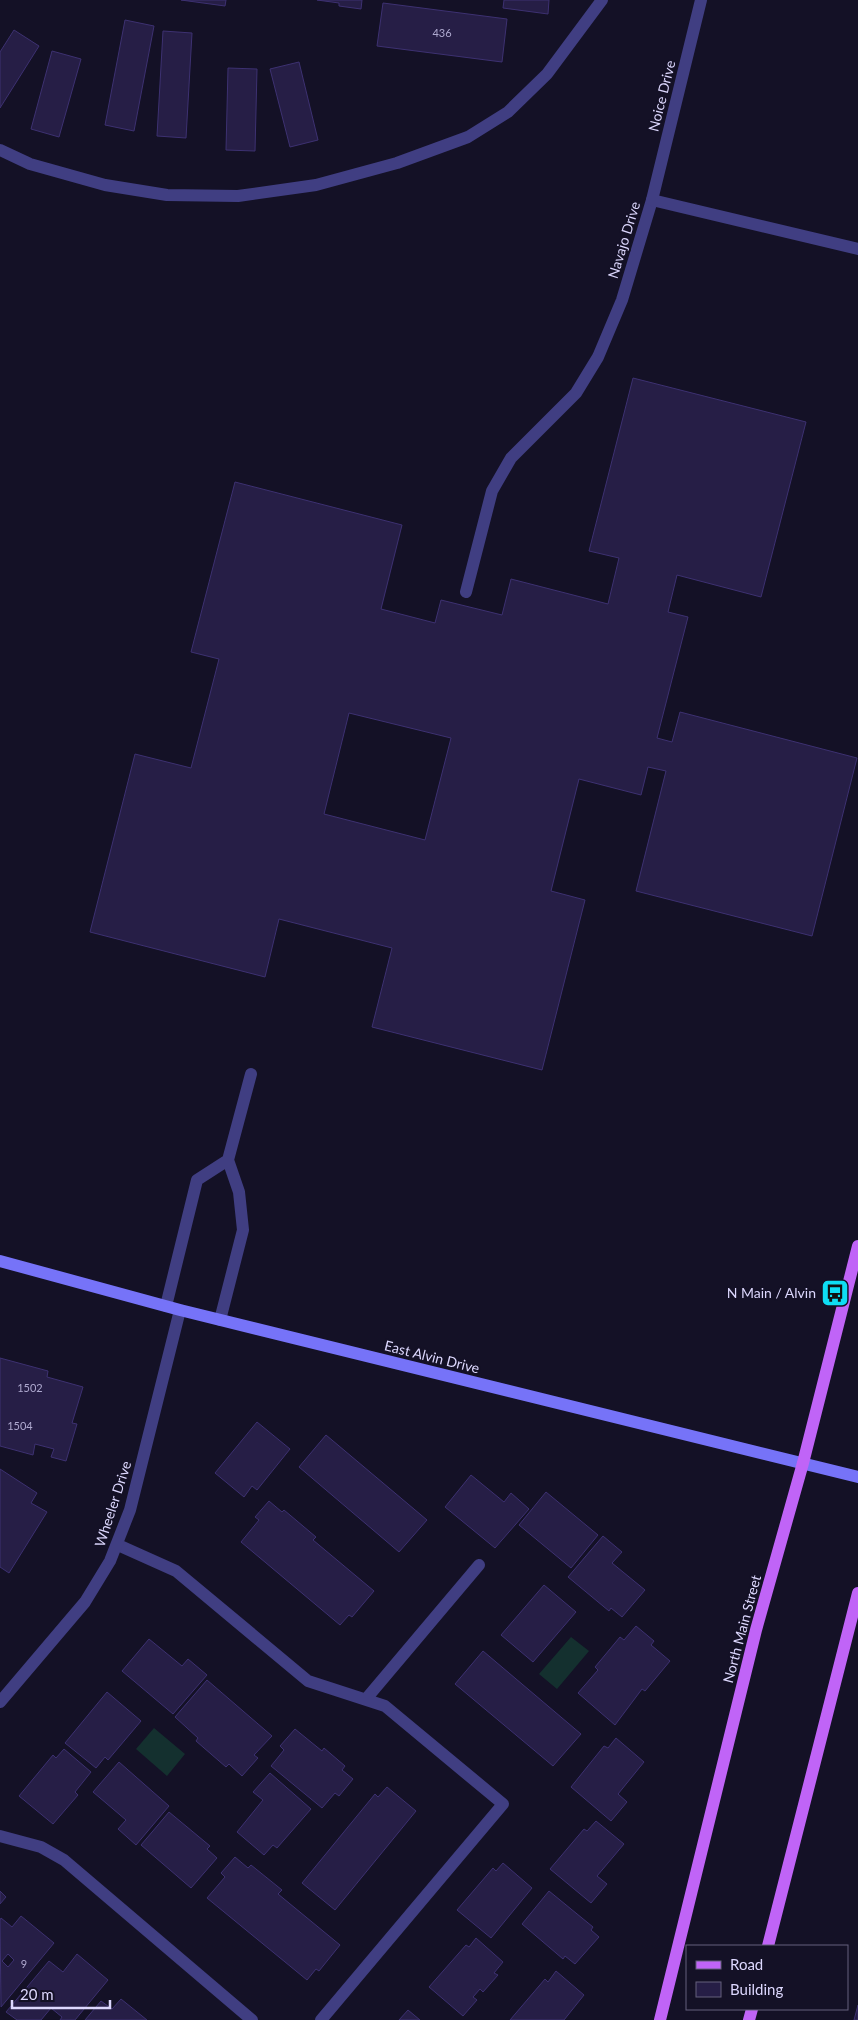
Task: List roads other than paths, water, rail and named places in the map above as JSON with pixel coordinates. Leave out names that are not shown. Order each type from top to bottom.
[{"type":"main road","name":"North Main Street","points":[[660,2020],[756,1630],[803,1463],[858,1246]]},
{"type":"main road","name":"East Alvin Drive","points":[[0,1261],[180,1310],[858,1477]]},
{"type":"main road","points":[[768,1945],[858,1593]]},
{"type":"street","points":[[0,150],[30,164],[105,186],[167,195],[238,196],[316,185],[397,163],[468,137],[508,112],[547,74],[602,0]]},
{"type":"street","name":"Noice Drive","points":[[652,200],[701,0]]},
{"type":"street","name":"Navajo Drive","points":[[466,592],[492,491],[511,458],[552,420],[576,393],[598,357],[622,300],[652,200],[858,249]]},
{"type":"street","points":[[220,1320],[243,1230],[239,1192],[228,1160],[251,1074]]},
{"type":"street","points":[[166,1306],[197,1180],[228,1160]]},
{"type":"street","name":"Wheeler Drive","points":[[0,1702],[85,1602],[100,1580],[118,1545],[139,1479],[180,1310]]},
{"type":"street","points":[[118,1545],[176,1571],[308,1681],[366,1698],[385,1706],[503,1804],[321,2020]]},
{"type":"street","points":[[366,1698],[479,1565]]},
{"type":"street","points":[[0,1836],[42,1847],[58,1856],[252,2020]]},
{"type":"place","name":"N Main / Alvin","points":[[835,1293]]}]
